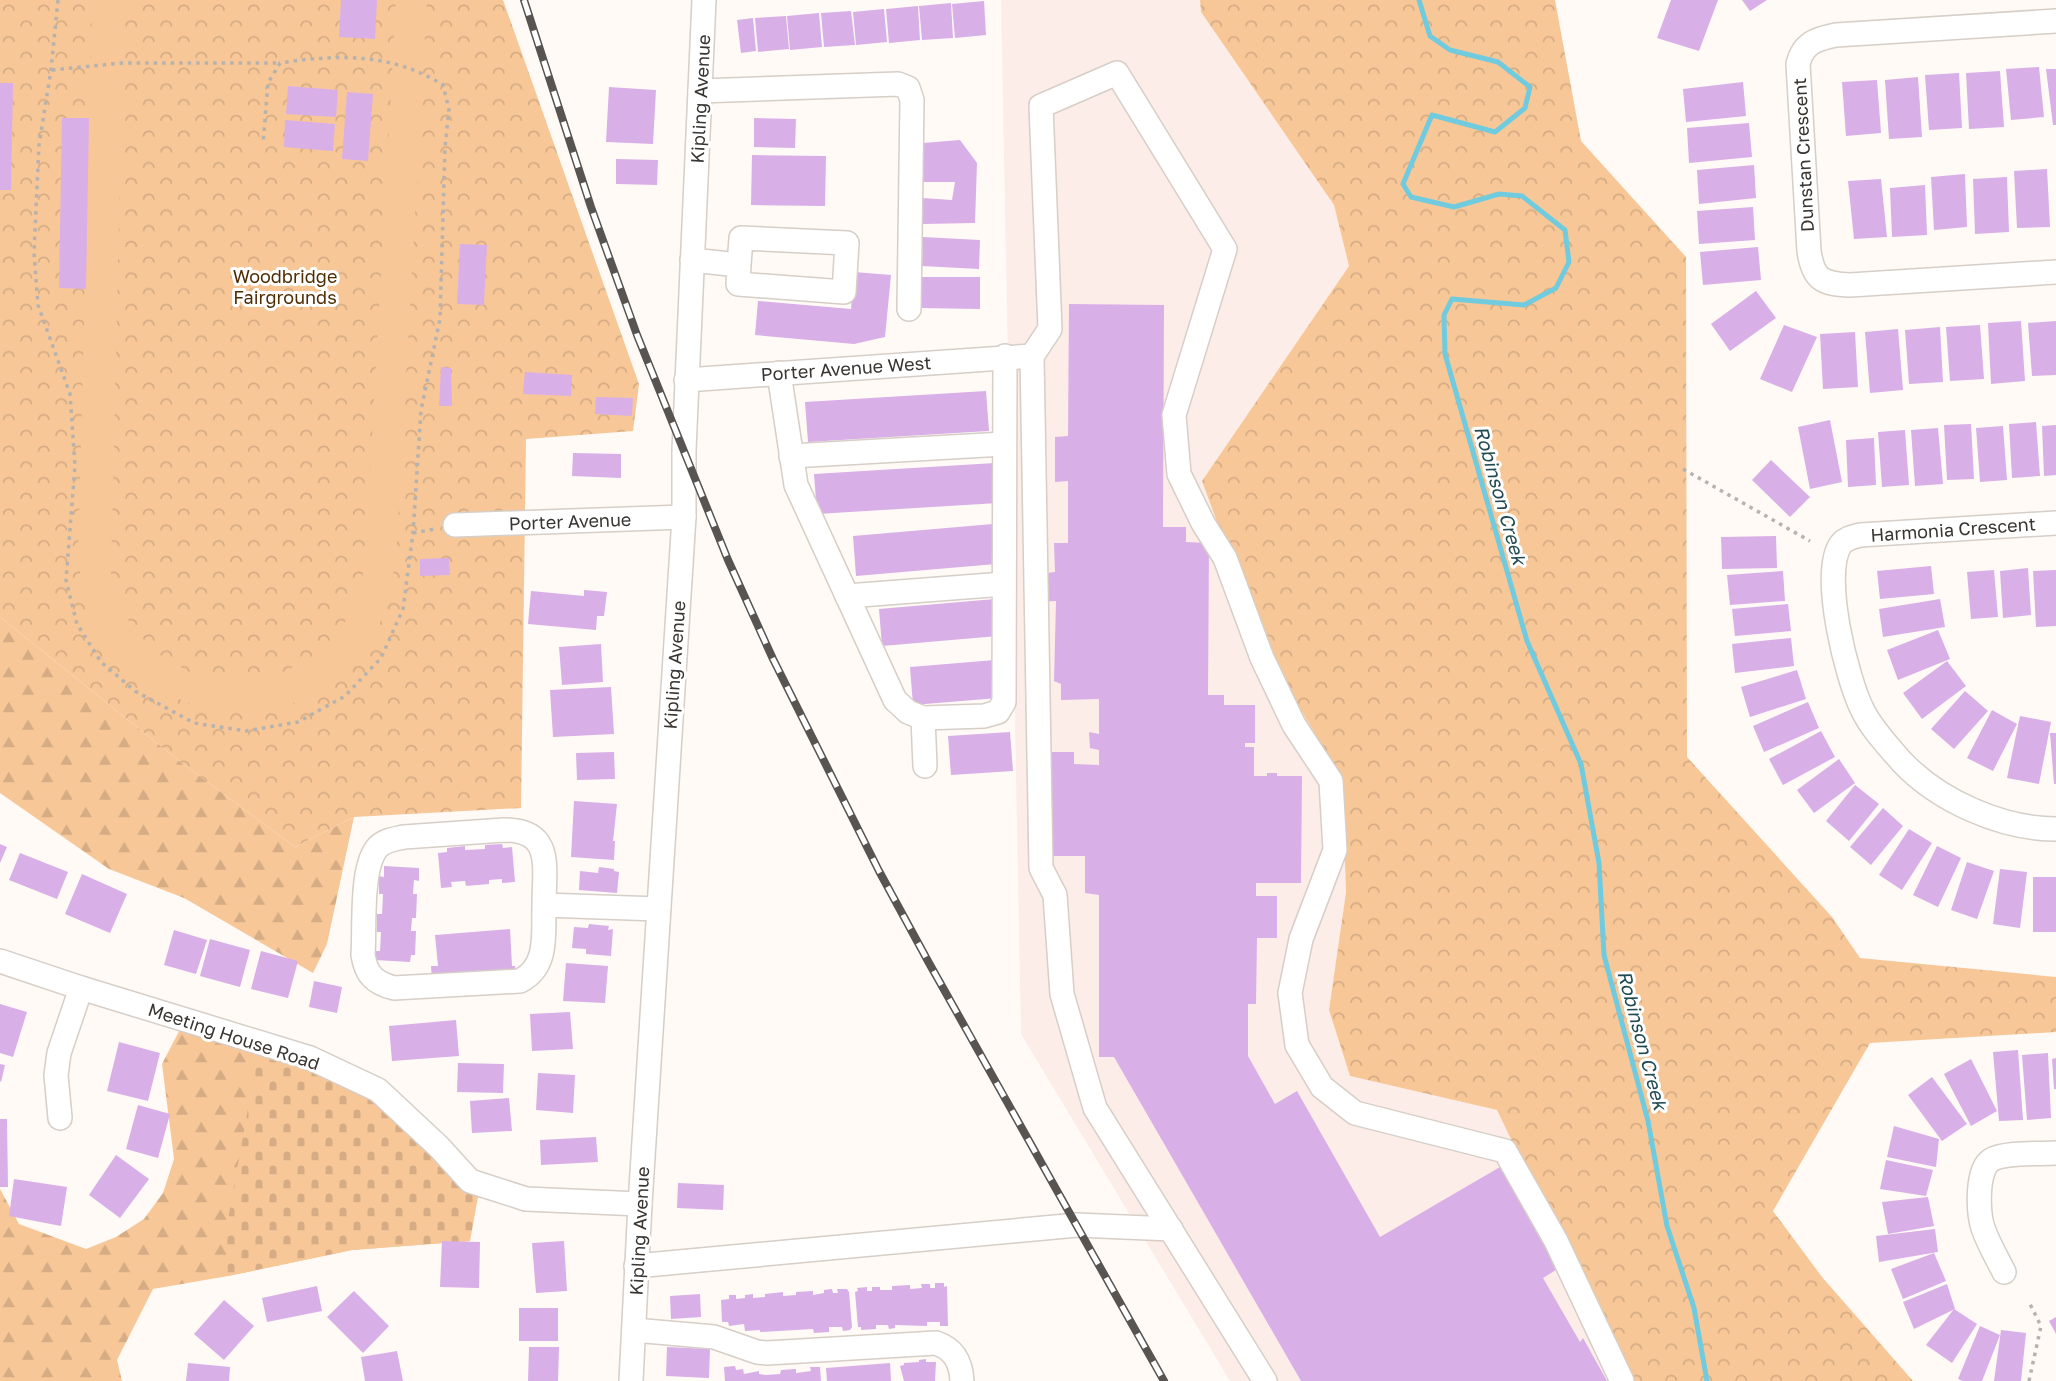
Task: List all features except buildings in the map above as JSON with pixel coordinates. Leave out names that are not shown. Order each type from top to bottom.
[{"type":"street","name":"Kipling Avenue","points":[[631,1381],[684,517],[686,380],[704,0]]},
{"type":"street","name":"Dunstan Crescent","points":[[2056,22],[1836,35],[1818,39],[1806,46],[1800,54],[1798,64],[1809,251],[1811,265],[1819,278],[1832,284],[1850,285],[2056,272]]},
{"type":"street","points":[[1265,1381],[1095,1108],[1062,994],[1055,895],[1041,868],[1032,356],[1050,328],[1041,106],[1117,73],[1225,249],[1174,415],[1179,474],[1203,523],[1225,558],[1262,658],[1294,725],[1331,781],[1335,850],[1301,939],[1290,993],[1297,1045],[1322,1087],[1354,1112],[1505,1151],[1556,1241],[1622,1381]]},
{"type":"street","points":[[700,91],[898,84],[908,88],[912,100],[909,309]]},
{"type":"street","points":[[741,238],[847,243],[844,292],[738,284],[739,265],[741,238]]},
{"type":"street","points":[[692,260],[739,265]]},
{"type":"street","points":[[779,373],[796,485],[895,700],[908,712],[923,718],[984,716],[998,712],[1004,702],[1005,356]]},
{"type":"street","name":"Porter Avenue West","points":[[686,380],[1032,356]]},
{"type":"street","points":[[791,456],[1004,444]]},
{"type":"street","name":"Porter Avenue","points":[[455,525],[684,517]]},
{"type":"street","name":"Harmonia Crescent","points":[[2056,523],[1860,535],[1847,539],[1839,546],[1834,572],[1839,635],[1853,689],[1864,713],[1903,763],[1922,780],[1948,797],[1979,812],[2004,821],[2056,829]]},
{"type":"street","points":[[847,596],[1004,584]]},
{"type":"street","points":[[923,718],[925,766]]},
{"type":"street","points":[[520,830],[534,836],[541,847],[544,905],[543,949],[538,965],[532,975],[520,981],[394,988],[372,979],[365,968],[363,955],[367,875],[378,847],[388,841],[404,837],[520,830]]},
{"type":"street","points":[[544,905],[658,909]]},
{"type":"street","name":"Meeting House Road","points":[[0,961],[310,1058],[378,1090],[439,1147],[470,1181],[526,1199],[640,1204]]},
{"type":"street","points":[[60,1118],[57,1075],[59,1053],[81,988]]},
{"type":"street","points":[[2004,1272],[1983,1228],[1980,1185],[1983,1171],[1991,1160],[2006,1156],[2056,1153]]},
{"type":"street","points":[[636,1266],[1077,1225],[1171,1229]]},
{"type":"street","points":[[634,1330],[714,1337],[763,1353],[936,1343],[946,1347],[956,1357],[962,1381]]},
{"type":"path","points":[[51,70],[122,63],[281,63],[325,56],[369,59],[423,72],[443,85],[449,109],[445,147],[440,319],[421,410],[413,533],[403,610],[381,658],[345,696],[298,722],[246,731],[194,723],[135,691],[101,662],[77,624],[66,580],[75,466],[70,394],[38,305],[34,253],[39,145],[51,70],[58,0]]},
{"type":"path","points":[[263,143],[268,83],[281,63]]},
{"type":"path","points":[[1683,469],[1810,541]]},
{"type":"path","points":[[2029,1302],[2041,1326],[2029,1381]]},
{"type":"shaded area","points":[[1001,0],[1200,0],[1201,12],[1334,205],[1349,266],[1202,481],[1262,645],[1342,779],[1346,892],[1329,1010],[1350,1076],[1497,1110],[1627,1381],[1230,1381],[1021,1034]]},
{"type":"green space","name":"Woodbridge Fairgrounds","points":[[0,0],[503,0],[639,384],[633,431],[526,439],[521,808],[354,817],[295,847],[183,764],[0,617]]},
{"type":"green space","points":[[92,0],[124,0],[111,576],[125,616],[152,650],[189,672],[231,682],[273,677],[312,658],[342,628],[361,589],[366,547],[396,0],[427,0],[396,560],[377,633],[349,669],[313,697],[275,709],[232,712],[188,703],[147,684],[119,664],[89,625],[78,560]]},
{"type":"green space","points":[[1200,0],[1555,0],[1581,141],[1686,257],[1687,757],[1832,917],[1860,958],[2056,977],[2056,1032],[1870,1043],[1773,1211],[1822,1277],[1913,1381],[1627,1381],[1497,1110],[1350,1076],[1329,1010],[1346,892],[1342,779],[1262,645],[1202,481],[1349,266],[1334,205],[1201,12]]},
{"type":"green space","points":[[0,617],[183,764],[295,847],[354,817],[327,944],[313,973],[184,898],[109,869],[0,793]]},
{"type":"green space","points":[[188,1014],[260,1042],[470,1241],[352,1250],[153,1289],[117,1360],[122,1381],[0,1381],[0,1189],[19,1224],[86,1249],[116,1237],[144,1219],[163,1193],[174,1159],[162,1064]]},
{"type":"green space","points":[[260,1042],[364,1079],[480,1186],[470,1241],[352,1250],[228,1276],[225,1236]]},
{"type":"waterway","name":"Robinson Creek","points":[[1419,0],[1430,36],[1450,50],[1498,62],[1530,87],[1525,108],[1495,132],[1432,115],[1403,184],[1411,197],[1454,207],[1499,194],[1522,196],[1565,230],[1569,262],[1556,288],[1524,305],[1452,299],[1444,315],[1445,354],[1527,641],[1581,764],[1599,863],[1604,955],[1648,1121],[1667,1226],[1694,1308],[1707,1381]]},
{"type":"railway","points":[[524,0],[591,207],[637,335],[728,560],[773,659],[879,871],[1164,1381]]}]
